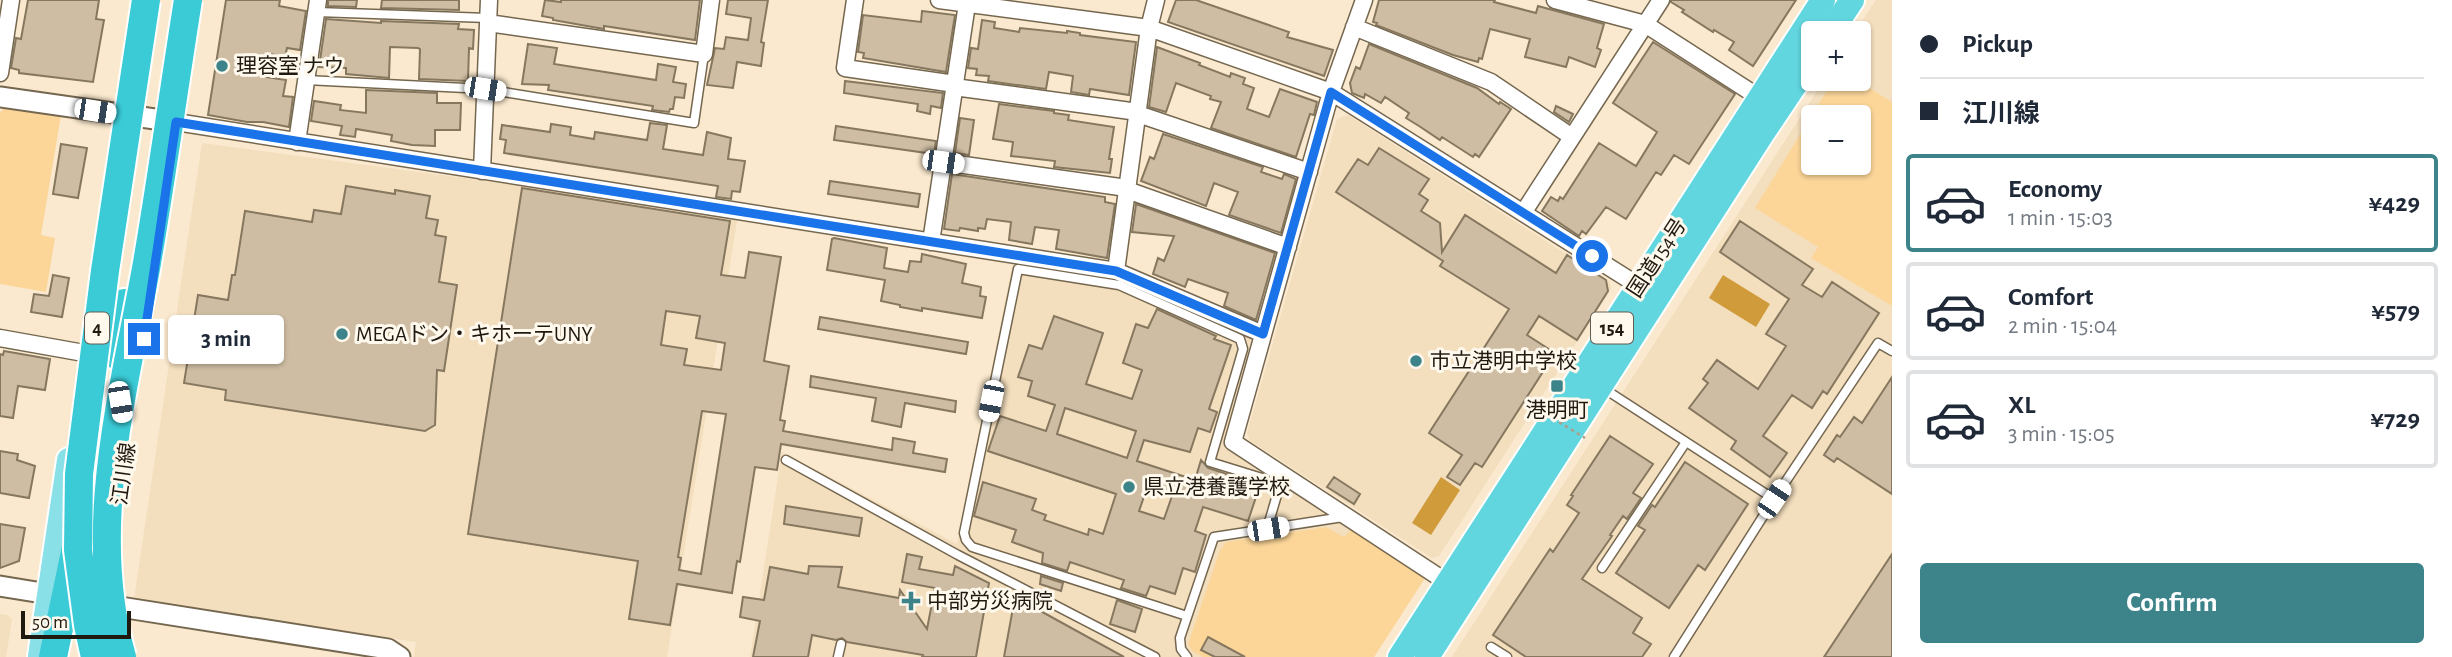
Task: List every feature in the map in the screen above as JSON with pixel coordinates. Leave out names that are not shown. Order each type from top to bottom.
[{"type":"highway","name":"4","points":[[94,657],[78,550],[79,474],[107,258],[146,0]]},
{"type":"highway","points":[[127,447],[117,379],[119,302],[161,0]]},
{"type":"highway","points":[[53,657],[58,595],[85,506],[119,302],[176,0]]},
{"type":"highway","name":"4","points":[[122,657],[107,563],[109,478],[156,212],[188,0]]},
{"type":"highway","name":"国道154号","points":[[1427,657],[1601,386],[1649,292],[1760,98],[1823,0]]},
{"type":"highway","points":[[1838,21],[1852,0]]},
{"type":"highway","name":"国道154号","points":[[1401,657],[1448,583],[1801,76]]},
{"type":"main road","points":[[40,657],[58,595],[84,353],[135,0]]},
{"type":"main road","name":"江川線","points":[[94,657],[106,605],[193,0]]},
{"type":"street","points":[[0,73],[11,0]]},
{"type":"street","points":[[482,171],[489,0]]},
{"type":"street","points":[[488,21],[704,54],[711,0]]},
{"type":"street","points":[[855,0],[845,68],[1138,113],[1309,172]]},
{"type":"street","points":[[946,0],[1149,28],[1331,92],[1649,292]]},
{"type":"street","points":[[1116,271],[1149,28],[1156,0]]},
{"type":"street","points":[[1364,0],[1331,92],[1233,442],[1448,583]]},
{"type":"street","points":[[1555,0],[1645,24],[1760,98]]},
{"type":"street","points":[[1523,213],[1661,0]]},
{"type":"street","points":[[931,242],[967,4]]},
{"type":"street","points":[[297,142],[317,6]]},
{"type":"street","points":[[1354,27],[1491,82],[1572,137]]},
{"type":"street","points":[[0,97],[176,122],[1116,271],[1263,334]]},
{"type":"street","points":[[943,162],[1127,189],[1288,247]]},
{"type":"street","points":[[0,338],[84,353]]},
{"type":"street","points":[[0,586],[388,649],[400,657]]},
{"type":"lane","points":[[317,6],[488,21]]},
{"type":"lane","points":[[306,80],[485,89],[694,123],[704,54]]},
{"type":"lane","points":[[1187,617],[972,547],[966,540],[964,534],[1018,269],[1119,285],[1240,340],[1243,349],[1210,462],[1262,478],[1279,488],[1268,529]]},
{"type":"lane","points":[[1674,657],[1774,499],[1878,343],[1892,351]]},
{"type":"lane","points":[[1601,386],[1774,499]]},
{"type":"lane","points":[[1602,568],[1686,442]]},
{"type":"lane","points":[[786,460],[958,555],[1155,657]]},
{"type":"lane","points":[[1187,657],[1181,649],[1180,638],[1214,537],[1346,516]]},
{"type":"lane","points":[[838,657],[841,644]]},
{"type":"lane","points":[[1491,647],[1507,657]]},
{"type":"path","points":[[1541,411],[1585,439]]},
{"type":"shaded area","points":[[1876,0],[1892,0],[1892,657],[1452,657],[1801,116],[1801,175],[1871,175],[1871,105],[1808,105],[1817,91],[1871,91],[1871,21],[1862,21]]},
{"type":"shaded area","points":[[1871,89],[1892,102],[1892,306],[1811,258],[1818,247],[1755,208],[1801,133],[1801,175],[1871,175],[1871,105],[1818,105],[1827,91]]},
{"type":"shaded area","points":[[7,106],[61,115],[41,235],[55,238],[46,292],[0,284],[0,112]]},
{"type":"shaded area","name":"市立港明中学校","points":[[1348,115],[1610,282],[1611,289],[1439,556],[1432,558],[1250,441],[1247,433],[1337,119]]},
{"type":"shaded area","points":[[202,143],[738,215],[667,657],[414,657],[416,642],[134,599]]},
{"type":"shaded area","name":"県立港養護学校","points":[[1013,261],[1122,280],[1248,335],[1255,345],[1225,446],[1427,575],[1374,657],[750,657],[782,452],[957,544]]},
{"type":"shaded area","points":[[1723,275],[1770,304],[1756,327],[1709,298]]},
{"type":"shaded area","points":[[1441,477],[1460,490],[1431,535],[1412,523]]},
{"type":"shaded area","points":[[1326,527],[1344,537],[1353,528],[1427,575],[1374,657],[1203,657],[1192,651],[1188,644],[1220,550],[1226,542]]},
{"type":"shaded area","points":[[0,614],[12,619],[6,657],[0,657]]},
{"type":"building","points":[[28,0],[99,0],[96,19],[104,20],[93,82],[19,73],[19,70],[11,68],[16,38],[21,39]]},
{"type":"building","points":[[226,0],[280,0],[279,6],[306,11],[300,50],[287,48],[285,57],[270,54],[266,77],[286,80],[283,96],[293,97],[289,127],[208,115]]},
{"type":"building","points":[[328,0],[357,0],[356,7],[328,6]]},
{"type":"building","points":[[382,0],[459,0],[459,10],[381,8]]},
{"type":"building","points":[[545,0],[700,0],[695,40],[553,20],[542,16]]},
{"type":"building","points":[[728,0],[768,0],[761,42],[764,43],[761,66],[737,62],[733,88],[707,85],[715,48],[724,49],[726,37],[748,40],[751,18],[726,14]]},
{"type":"building","points":[[1176,0],[1196,0],[1289,32],[1287,37],[1333,50],[1324,76],[1168,22]]},
{"type":"building","points":[[1379,0],[1495,0],[1494,2],[1536,13],[1538,6],[1604,24],[1597,48],[1601,50],[1595,67],[1569,57],[1566,67],[1525,57],[1530,39],[1490,29],[1482,59],[1479,58],[1478,62],[1376,25],[1377,23],[1373,22]]},
{"type":"building","points":[[1671,0],[1796,0],[1753,66],[1729,50],[1734,42],[1682,12],[1684,10]]},
{"type":"building","points":[[922,11],[955,15],[946,72],[863,58],[864,53],[858,52],[863,15],[921,22]]},
{"type":"building","points":[[326,19],[459,24],[458,29],[474,30],[473,49],[469,48],[468,81],[419,79],[418,48],[390,47],[389,78],[346,74],[346,68],[319,67]]},
{"type":"building","points":[[982,20],[995,22],[994,28],[1019,32],[1020,28],[1067,31],[1136,42],[1129,95],[1090,89],[1089,95],[1071,92],[1073,76],[1049,72],[1046,89],[988,81],[989,76],[976,75],[977,69],[968,68],[971,48],[978,49]]},
{"type":"building","points":[[1653,42],[1735,94],[1689,164],[1674,155],[1661,175],[1656,172],[1626,219],[1606,207],[1586,234],[1582,231],[1579,236],[1542,211],[1551,197],[1558,201],[1560,197],[1563,199],[1599,143],[1636,166],[1657,132],[1613,103]]},
{"type":"building","points":[[528,44],[557,48],[554,64],[656,80],[658,64],[676,67],[673,82],[686,84],[684,98],[675,97],[673,109],[669,112],[652,110],[653,106],[548,90],[549,85],[522,84]]},
{"type":"building","points":[[1369,44],[1477,88],[1511,109],[1479,157],[1475,154],[1473,157],[1442,137],[1440,140],[1406,118],[1409,113],[1385,97],[1381,103],[1365,94],[1364,98],[1352,93],[1350,83],[1356,67],[1360,69]]},
{"type":"building","points":[[1157,47],[1230,77],[1231,73],[1245,78],[1243,84],[1254,88],[1247,109],[1269,117],[1280,89],[1317,102],[1314,115],[1310,114],[1296,157],[1211,128],[1221,102],[1176,83],[1166,112],[1149,107]]},
{"type":"building","points":[[845,81],[943,93],[941,108],[931,106],[930,114],[917,111],[918,104],[844,93]]},
{"type":"building","points":[[366,90],[437,93],[437,103],[461,103],[460,130],[435,130],[435,146],[412,145],[391,141],[392,135],[356,129],[355,137],[340,135],[342,126],[311,121],[314,101],[341,105],[340,110],[366,113]]},
{"type":"building","points":[[999,104],[1054,111],[1069,115],[1068,120],[1114,127],[1109,159],[1112,159],[1110,173],[1054,167],[1055,161],[1011,156],[1013,142],[993,139]]},
{"type":"building","points":[[1556,106],[1573,114],[1569,122],[1554,112]]},
{"type":"building","points":[[960,118],[974,120],[969,155],[955,153]]},
{"type":"building","points":[[650,123],[667,125],[663,149],[703,155],[707,132],[731,138],[728,159],[745,161],[740,192],[732,191],[731,199],[716,197],[718,186],[504,153],[506,140],[500,139],[502,125],[550,132],[551,124],[571,127],[570,135],[594,139],[595,132],[647,140]]},
{"type":"building","points":[[836,126],[936,141],[934,154],[834,140]]},
{"type":"building","points":[[1163,134],[1263,167],[1261,172],[1282,179],[1284,174],[1296,179],[1281,233],[1229,215],[1238,192],[1214,183],[1206,206],[1141,181],[1150,157],[1154,159]]},
{"type":"building","points":[[61,144],[87,148],[78,198],[53,194]]},
{"type":"building","points":[[1379,148],[1429,179],[1419,194],[1428,200],[1421,211],[1440,223],[1442,252],[1465,215],[1556,273],[1567,255],[1606,280],[1608,291],[1577,340],[1539,316],[1527,335],[1555,353],[1482,467],[1475,463],[1460,485],[1447,477],[1462,455],[1429,433],[1509,309],[1440,266],[1443,261],[1336,192],[1358,159],[1368,165]]},
{"type":"building","points":[[952,174],[1105,197],[1105,202],[1115,204],[1107,258],[1056,249],[1059,230],[1035,227],[1032,244],[1009,240],[1011,222],[987,219],[985,229],[978,228],[978,231],[944,229]]},
{"type":"building","points":[[830,181],[920,194],[918,207],[828,194]]},
{"type":"building","name":"MEGAドン・キホーテUNY","points":[[346,186],[395,194],[395,190],[430,196],[426,218],[438,220],[435,235],[446,237],[439,282],[457,285],[444,371],[437,370],[435,425],[425,431],[225,400],[226,390],[184,383],[198,295],[228,300],[232,275],[235,275],[245,211],[312,222],[314,210],[341,214]]},
{"type":"building","points":[[522,188],[730,221],[721,275],[745,278],[749,252],[781,257],[764,361],[789,366],[780,420],[785,421],[783,431],[892,450],[893,438],[915,442],[913,453],[947,459],[945,472],[781,444],[777,470],[755,467],[740,562],[737,561],[732,593],[677,584],[670,625],[629,619],[638,561],[468,534]],"holes":[[[666,311],[700,316],[696,338],[725,343],[721,370],[684,365],[687,349],[661,345]],[[702,411],[726,414],[701,574],[679,570],[681,558],[678,557]]]},
{"type":"building","points":[[1136,204],[1275,253],[1256,320],[1224,306],[1228,293],[1188,279],[1185,287],[1153,274],[1158,258],[1164,261],[1174,236],[1132,232]]},
{"type":"building","points":[[1740,221],[1813,269],[1802,285],[1822,297],[1832,282],[1879,313],[1827,394],[1823,391],[1812,408],[1792,395],[1763,436],[1787,453],[1770,477],[1731,449],[1736,441],[1689,408],[1708,383],[1703,379],[1717,360],[1758,389],[1786,346],[1766,334],[1789,299],[1720,252]]},
{"type":"building","points":[[834,238],[887,248],[884,268],[908,272],[910,261],[921,262],[922,254],[966,264],[962,283],[981,287],[980,296],[986,297],[982,318],[922,308],[922,311],[881,301],[885,280],[827,270]]},
{"type":"building","points":[[53,275],[69,278],[62,317],[31,312],[34,294],[49,296]]},
{"type":"building","points":[[1157,309],[1231,345],[1209,409],[1217,412],[1210,432],[1198,428],[1190,452],[1144,440],[1137,461],[1195,480],[1201,460],[1208,468],[1260,485],[1248,521],[1203,507],[1195,531],[1206,535],[1195,572],[1183,568],[1175,594],[1150,586],[1146,596],[1121,588],[1124,580],[1070,562],[1067,571],[1042,563],[1043,553],[1012,542],[1016,530],[974,516],[983,482],[1036,499],[1032,510],[1046,515],[1044,520],[1088,535],[1089,529],[1103,534],[1116,494],[988,451],[1000,416],[1046,431],[1055,405],[1028,396],[1032,381],[1018,377],[1029,345],[1042,349],[1054,316],[1103,333],[1086,384],[1132,399],[1142,370],[1123,363],[1136,324],[1148,328]],"holes":[[[1065,408],[1136,431],[1127,458],[1057,434]],[[1147,488],[1172,496],[1164,519],[1139,511]]]},
{"type":"building","points":[[820,317],[968,342],[966,354],[818,329]]},
{"type":"building","points":[[4,351],[50,359],[45,390],[18,386],[13,418],[0,416],[0,354],[3,355]]},
{"type":"building","points":[[811,376],[956,401],[955,412],[905,403],[901,427],[872,421],[876,398],[810,387]]},
{"type":"building","points":[[1892,377],[1892,494],[1837,458],[1834,462],[1824,455],[1837,435],[1840,437],[1854,417],[1862,423]]},
{"type":"building","points":[[1610,436],[1653,464],[1633,493],[1641,498],[1627,519],[1623,516],[1582,579],[1642,618],[1633,633],[1651,644],[1642,657],[1526,657],[1493,635],[1550,549],[1553,552],[1579,513],[1567,505],[1573,496],[1571,495]]},
{"type":"building","points":[[0,451],[18,454],[17,460],[35,466],[29,498],[0,493]]},
{"type":"building","points":[[1685,462],[1748,504],[1705,570],[1698,565],[1669,608],[1616,573],[1645,530],[1638,526],[1652,505],[1655,507]]},
{"type":"building","points":[[1334,477],[1360,494],[1354,504],[1327,487]]},
{"type":"building","points":[[786,506],[862,518],[859,536],[784,524]]},
{"type":"building","points":[[0,524],[25,528],[19,561],[0,568]]},
{"type":"building","points":[[907,554],[922,557],[919,569],[953,575],[955,566],[989,583],[976,657],[922,657],[923,655],[847,642],[842,638],[836,640],[812,635],[808,657],[753,657],[760,621],[740,617],[743,597],[764,600],[770,567],[808,574],[809,566],[842,567],[838,587],[899,598],[900,590],[927,629],[935,588],[902,582]]},
{"type":"building","points":[[1892,554],[1892,657],[1824,657]]},
{"type":"building","points":[[1041,576],[1063,583],[1061,591],[1040,584]]},
{"type":"building","points":[[1015,597],[1035,608],[1124,657],[1004,657]]},
{"type":"building","points":[[1117,600],[1142,609],[1135,632],[1110,624]]},
{"type":"building","points":[[1208,637],[1245,657],[1215,657],[1201,650]]},
{"type":"place","name":"理容室 ナウ","points":[[222,66]]},
{"type":"place","name":"MEGAドン・キホーテUNY","points":[[342,334]]},
{"type":"place","name":"市立港明中学校","points":[[1416,361]]},
{"type":"place","name":"港明町","points":[[1557,386]]},
{"type":"place","name":"県立港養護学校","points":[[1129,487]]},
{"type":"place","name":"中部労災病院","points":[[911,601]]},
{"type":"route","points":[[144,339],[176,122],[1116,271],[1263,334],[1331,92],[1592,256]]}]
